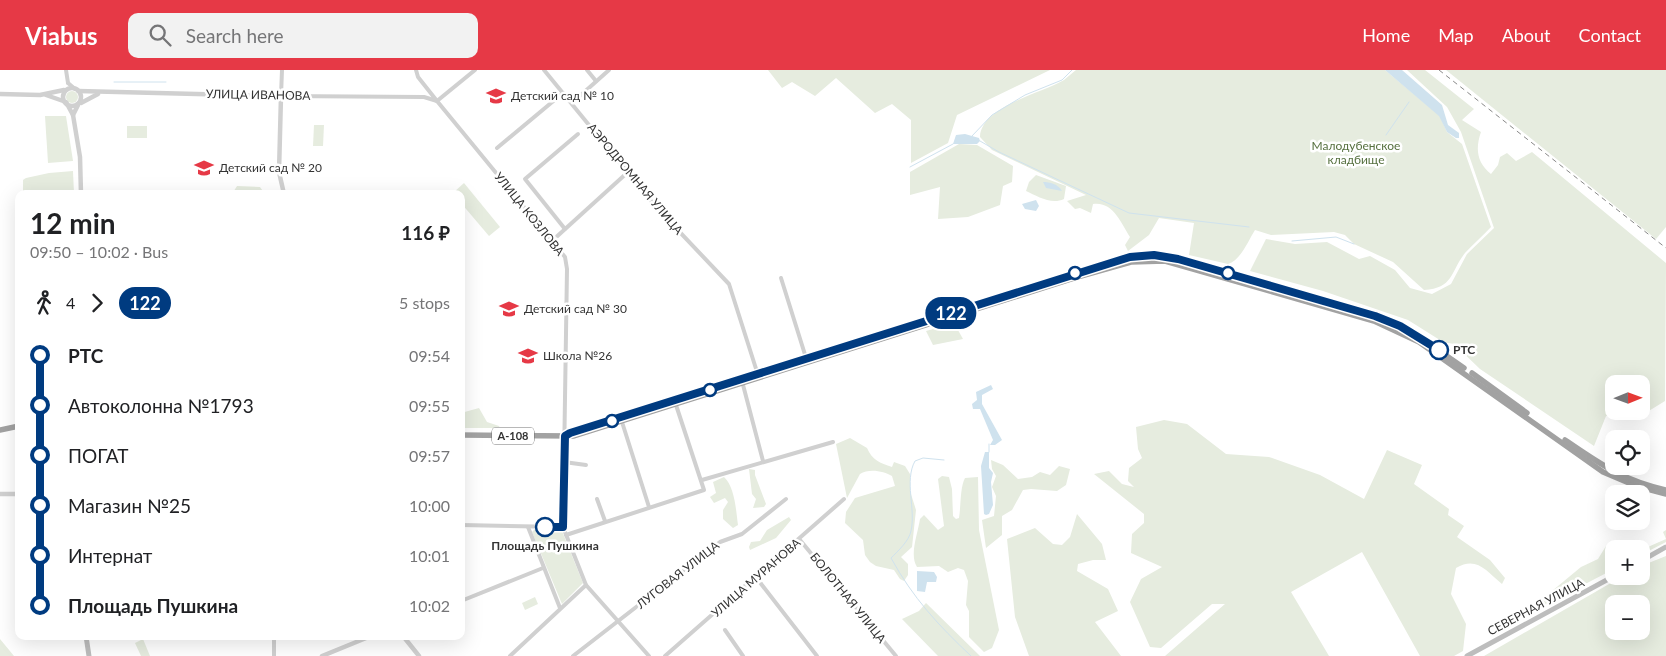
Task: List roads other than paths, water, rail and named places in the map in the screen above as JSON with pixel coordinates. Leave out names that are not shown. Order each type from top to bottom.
[{"type":"highway","name":"А-108","points":[[565,436],[742,382],[1130,257],[1160,256],[1193,263],[1354,310],[1400,326],[1455,361],[1606,468],[1637,483],[1666,490]]},
{"type":"highway","name":"А-108","points":[[955,314],[1131,262],[1154,260],[1177,264],[1344,311],[1398,330],[1453,364],[1602,472],[1636,486],[1666,494]]},
{"type":"highway","name":"А-108","points":[[465,435],[574,436],[676,405],[758,375],[807,361]]},
{"type":"highway","points":[[0,430],[15,427]]},
{"type":"main road","points":[[1650,556],[1666,547]]},
{"type":"main road","name":"СЕВЕРНАЯ УЛИЦА","points":[[1467,656],[1605,581]]},
{"type":"main road","points":[[87,640],[89,656]]},
{"type":"street","points":[[66,70],[68,83],[63,95],[73,115],[80,157],[81,190]]},
{"type":"street","points":[[282,70],[279,172],[283,190]]},
{"type":"street","name":"УЛИЦА КОЗЛОВА","points":[[416,70],[418,77],[437,101],[553,240],[565,257],[567,269],[563,527]]},
{"type":"street","points":[[437,101],[475,70]]},
{"type":"street","name":"АЭРОДРОМНАЯ УЛИЦА","points":[[544,70],[656,207],[729,284],[758,375]]},
{"type":"street","points":[[587,70],[596,82]]},
{"type":"street","points":[[572,103],[609,70]]},
{"type":"street","points":[[68,83],[77,90],[79,104]]},
{"type":"street","name":"УЛИЦА ИВАНОВА","points":[[42,95],[64,90],[77,90],[281,96],[424,97],[437,101]]},
{"type":"street","points":[[73,115],[79,104],[95,94],[107,92]]},
{"type":"street","points":[[497,148],[563,93]]},
{"type":"street","points":[[0,94],[42,95],[79,104]]},
{"type":"street","points":[[565,229],[525,179],[578,134]]},
{"type":"street","points":[[553,240],[628,172]]},
{"type":"street","points":[[781,278],[807,361]]},
{"type":"street","points":[[742,382],[763,461]]},
{"type":"street","points":[[566,535],[704,490],[676,405]]},
{"type":"street","points":[[622,422],[649,508]]},
{"type":"street","points":[[702,480],[833,442]]},
{"type":"street","points":[[564,462],[586,465]]},
{"type":"street","points":[[0,494],[15,494]]},
{"type":"street","points":[[597,499],[605,521]]},
{"type":"street","name":"ЛУГОВАЯ УЛИЦА","points":[[573,656],[720,542],[742,534],[786,499]]},
{"type":"street","name":"УЛИЦА МУРАНОВА","points":[[665,656],[755,576],[800,540],[844,499]]},
{"type":"street","points":[[465,525],[563,527],[586,585],[650,656]]},
{"type":"street","points":[[528,527],[560,608]]},
{"type":"street","name":"БОЛОТНАЯ УЛИЦА","points":[[800,540],[896,656]]},
{"type":"street","points":[[465,599],[543,568]]},
{"type":"street","points":[[755,576],[817,656]]},
{"type":"street","points":[[510,656],[586,585]]},
{"type":"street","points":[[725,630],[743,656]]},
{"type":"street","points":[[274,640],[274,656]]},
{"type":"street","points":[[322,656],[361,640]]},
{"type":"street","points":[[409,642],[419,656]]},
{"type":"water","points":[[1385,70],[1402,70],[1442,105],[1448,125],[1459,133],[1459,138],[1447,132],[1439,116]]},
{"type":"water","points":[[965,134],[979,138],[980,141],[977,144],[953,144],[956,135]]},
{"type":"water","points":[[1043,182],[1054,184],[1062,191],[1046,188]]},
{"type":"water","points":[[1036,200],[1039,206],[1036,211],[1025,209],[1022,204]]},
{"type":"water","points":[[991,385],[993,389],[982,395],[982,404],[1002,440],[995,445],[990,445],[993,440],[980,409],[973,409],[972,404],[977,400],[976,392]]},
{"type":"water","points":[[985,452],[989,452],[989,468],[993,473],[991,482],[993,505],[989,514],[986,515],[984,514],[981,466]]},
{"type":"water","points":[[917,571],[934,572],[937,577],[936,582],[927,582],[925,592],[917,591]]},
{"type":"waterway","points":[[972,136],[992,115],[1025,95],[1062,80],[1072,70]]},
{"type":"waterway","points":[[114,82],[166,82]]},
{"type":"waterway","points":[[1386,135],[1409,102]]},
{"type":"waterway","points":[[980,141],[999,152],[1129,213],[1249,227]]},
{"type":"waterway","points":[[910,167],[953,144]]},
{"type":"waterway","points":[[1292,241],[1336,237],[1354,244]]},
{"type":"waterway","points":[[989,444],[989,452]]},
{"type":"waterway","points":[[944,460],[923,458],[915,461],[910,477],[911,531],[906,542],[891,558],[908,586],[927,610],[971,656]]},
{"type":"railway","points":[[1439,70],[1666,248]]},
{"type":"place","name":"Детский сад № 10","points":[[496,96]]},
{"type":"place","name":"Детский сад № 20","points":[[204,168]]},
{"type":"place","name":"Детский сад № 30","points":[[509,309]]},
{"type":"place","name":"РТС","points":[[1439,350]]},
{"type":"place","name":"Школа №26","points":[[528,356]]},
{"type":"place","name":"Площадь Пушкина","points":[[545,527]]},
{"type":"park label","name":"Малодубенское кладбище","points":[[1356,153]]}]
